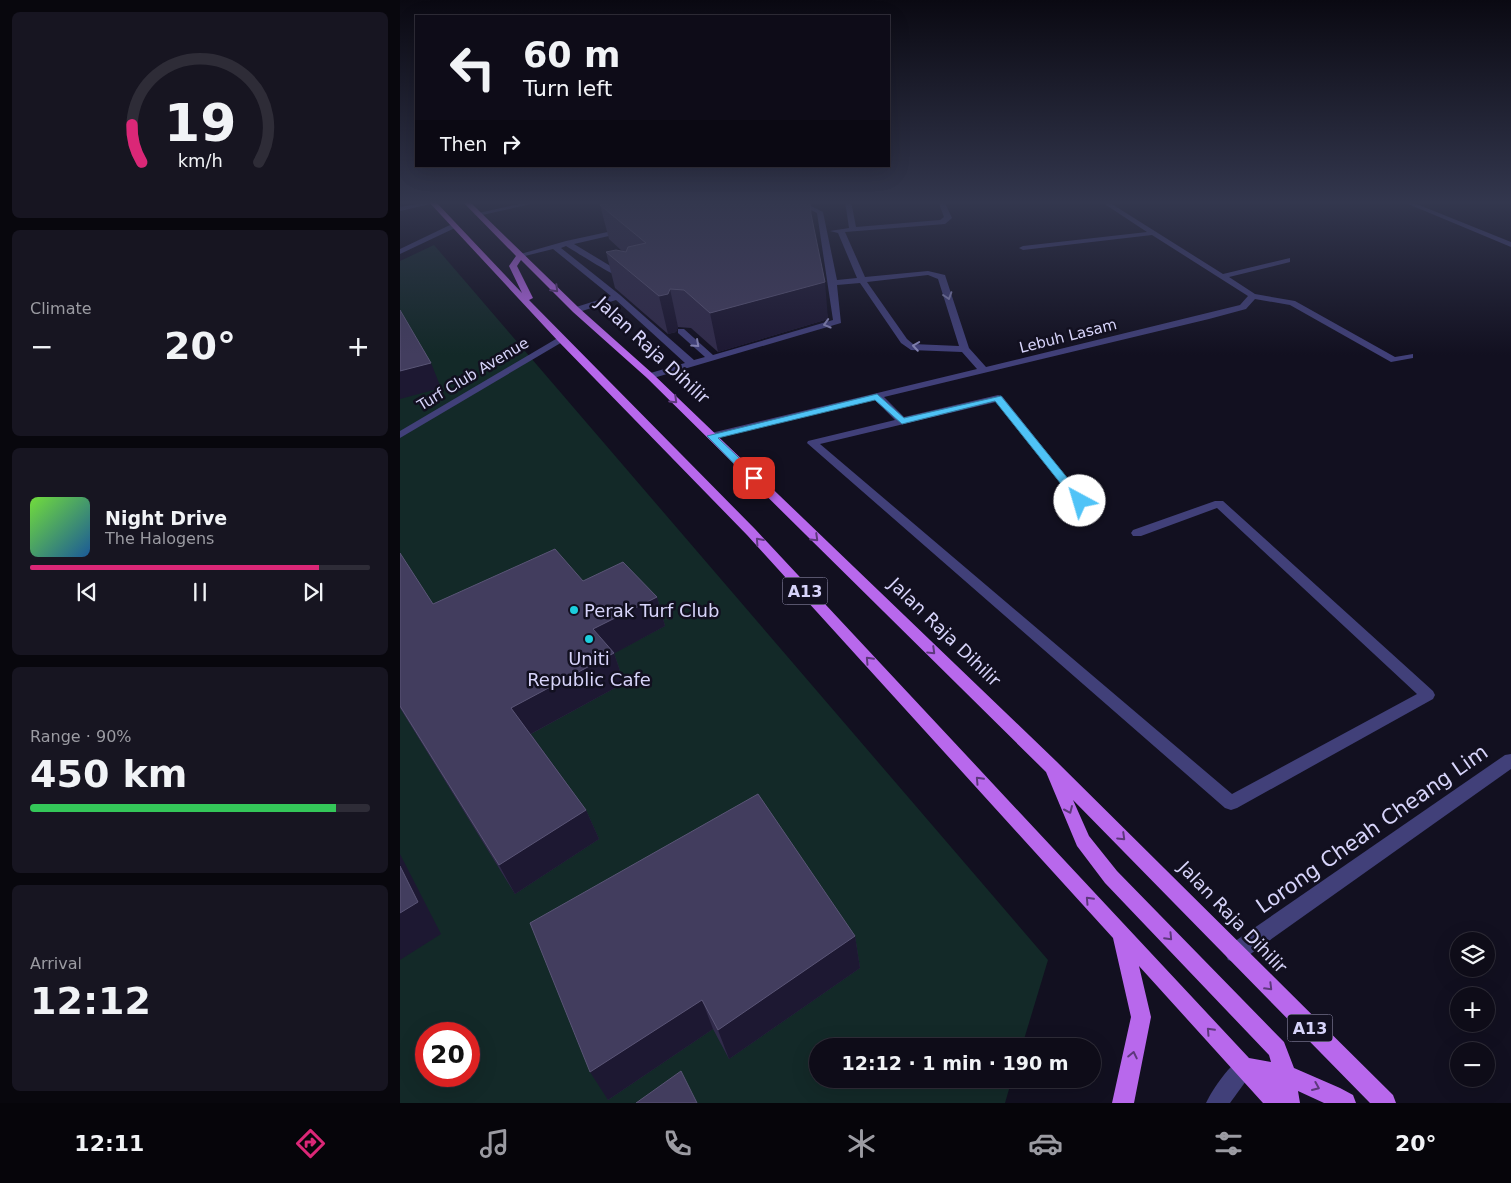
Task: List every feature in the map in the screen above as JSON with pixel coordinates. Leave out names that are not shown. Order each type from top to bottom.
[{"type":"main road","name":"A13","points":[[481,252],[560,338],[751,532],[1277,1103]]},
{"type":"main road","name":"Jalan Raja Dihilir","points":[[518,252],[576,310],[650,376],[712,436],[1143,857],[1234,953],[1386,1103]]},
{"type":"main road","points":[[521,255],[513,266],[537,313]]},
{"type":"main road","points":[[1050,766],[1083,841],[1110,877],[1277,1049],[1285,1074],[1289,1103]]},
{"type":"main road","points":[[1122,936],[1141,1018],[1123,1103]]},
{"type":"main road","points":[[1244,1067],[1285,1074],[1320,1088],[1345,1103]]},
{"type":"street","points":[[521,255],[530,252]]},
{"type":"street","points":[[562,252],[617,297],[691,364]]},
{"type":"street","points":[[583,252],[632,284]]},
{"type":"street","points":[[650,376],[838,321],[828,252]]},
{"type":"street","points":[[850,252],[862,280],[904,341],[911,347],[965,349]]},
{"type":"street","points":[[1186,252],[1253,296],[1292,303],[1394,360],[1410,356]]},
{"type":"street","points":[[1224,276],[1287,260]]},
{"type":"street","points":[[833,283],[928,273],[942,277],[965,349],[984,370]]},
{"type":"street","name":"Lebuh Lasam","points":[[712,436],[1243,307],[1253,296]]},
{"type":"street","points":[[576,310],[617,297]]},
{"type":"street","points":[[681,331],[711,358]]},
{"type":"street","name":"Turf Club Avenue","points":[[400,435],[560,338]]},
{"type":"street","points":[[877,396],[902,421]]},
{"type":"street","points":[[1080,501],[998,398],[812,443],[1231,803],[1428,696],[1219,503],[1137,533]]},
{"type":"street","name":"Lorong Cheah Cheang Lim","points":[[1234,953],[1511,760]]},
{"type":"street","points":[[1217,1103],[1244,1067]]},
{"type":"green space","name":"Perak Turf Club","points":[[418,252],[440,252],[1048,960],[1024,1038],[809,1038],[809,1088],[1009,1088],[1005,1103],[400,1103],[400,261]]},
{"type":"building","points":[[607,252],[819,252],[825,282],[710,313],[684,290],[670,289],[668,294],[659,296]]},
{"type":"building","points":[[400,310],[431,363],[400,371]]},
{"type":"building","points":[[555,549],[583,581],[623,562],[657,597],[593,629],[614,653],[511,708],[586,810],[499,865],[400,706],[400,553],[433,604]]},
{"type":"building","points":[[758,794],[855,936],[718,1030],[702,1000],[590,1072],[530,923]]},
{"type":"building","points":[[400,866],[418,902],[400,913]]},
{"type":"building","points":[[681,1071],[697,1103],[636,1103]]},
{"type":"place","name":"Perak Turf Club","points":[[574,610]]},
{"type":"place","name":"Uniti Republic Cafe","points":[[589,639]]},
{"type":"route","points":[[754,478],[712,436],[877,396],[902,421],[998,398],[1080,501]]}]
